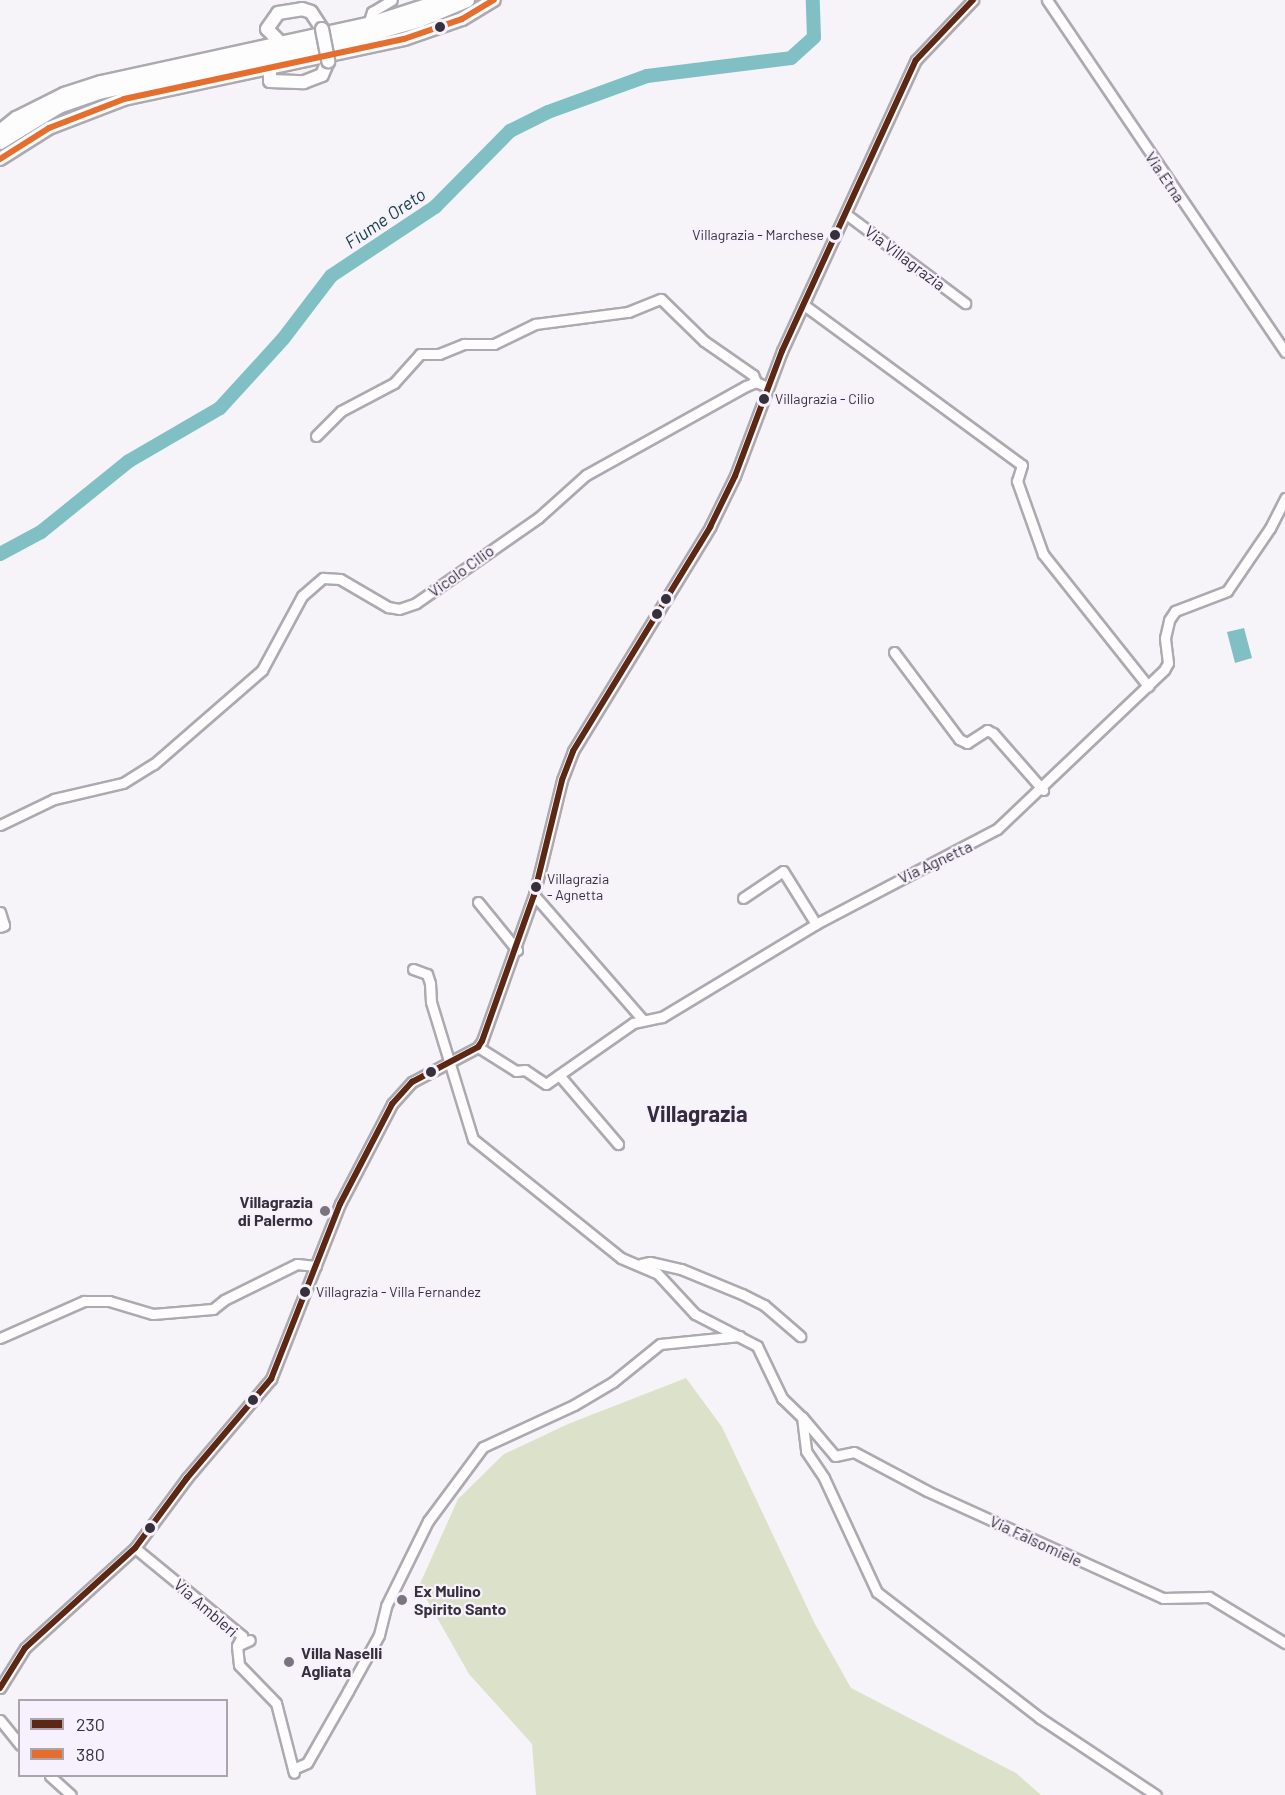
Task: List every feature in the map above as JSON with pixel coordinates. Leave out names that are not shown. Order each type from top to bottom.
[{"type":"main road","points":[[0,131],[16,118],[63,94],[101,82],[368,24],[442,0]]},
{"type":"main road","points":[[0,142],[59,106],[99,92],[370,34],[418,20],[467,0]]},
{"type":"main road","points":[[0,159],[50,128],[100,107],[404,39],[462,19],[495,0]]},
{"type":"main road","points":[[270,68],[270,81],[304,82],[322,75],[328,61],[322,29],[311,12],[302,9],[278,12],[267,29],[280,42]]},
{"type":"street","points":[[368,24],[372,12],[392,0]]},
{"type":"street","name":"Via Villagrazia","points":[[477,1047],[487,1032],[517,950],[534,895],[562,780],[573,752],[710,527],[735,476],[767,387],[916,60],[973,0]]},
{"type":"street","name":"Via Etna","points":[[1047,0],[1285,352]]},
{"type":"street","name":"Via Villagrazia","points":[[846,214],[965,303]]},
{"type":"street","points":[[316,436],[341,411],[394,383],[420,354],[439,354],[464,344],[494,344],[535,324],[621,314],[661,299],[704,341],[753,375],[756,382],[767,387]]},
{"type":"street","points":[[804,304],[1022,465],[1017,481],[1043,554],[1148,686]]},
{"type":"street","name":"Vicolo Cilio","points":[[0,825],[54,799],[123,783],[154,764],[262,670],[302,596],[323,578],[340,579],[388,607],[399,609],[416,603],[538,518],[586,475],[756,382]]},
{"type":"street","name":"Via Agnetta","points":[[559,1075],[642,1019],[662,1017],[816,924],[986,837],[1042,790],[1148,686],[1168,663],[1166,628],[1175,611],[1227,591],[1270,528],[1285,498]]},
{"type":"street","points":[[894,652],[959,739],[967,743],[987,730],[993,733],[1042,790]]},
{"type":"street","points":[[743,898],[783,871],[816,924]]},
{"type":"street","points":[[534,895],[599,965],[642,1019]]},
{"type":"street","points":[[478,902],[517,950]]},
{"type":"street","points":[[0,912],[4,925],[0,927]]},
{"type":"street","points":[[413,969],[427,974],[467,1125],[484,1151],[621,1258],[657,1273],[695,1314],[757,1346],[782,1398],[802,1417],[806,1451],[824,1478],[876,1592],[1021,1704],[1156,1795]]},
{"type":"street","points":[[0,1688],[25,1648],[135,1548],[187,1478],[271,1379],[340,1204],[392,1104],[412,1082],[477,1047],[516,1071],[525,1070],[542,1083],[559,1075],[618,1144]]},
{"type":"street","points":[[640,1266],[643,1261],[681,1269],[742,1294],[764,1305],[800,1336]]},
{"type":"street","points":[[0,1338],[84,1301],[109,1301],[153,1314],[213,1309],[224,1300],[297,1264],[316,1266]]},
{"type":"street","name":"Via Ambleri","points":[[135,1548],[242,1636],[237,1646],[239,1665],[276,1704],[294,1771],[307,1763],[379,1635],[386,1606],[428,1521],[483,1447],[574,1405],[613,1382],[660,1344],[740,1336]]},
{"type":"street","name":"Via Falsomiele","points":[[802,1417],[835,1456],[854,1452],[918,1486],[1154,1595],[1209,1597],[1285,1643]]},
{"type":"street","points":[[237,1646],[250,1640]]},
{"type":"street","points":[[0,1720],[18,1742]]},
{"type":"street","points":[[51,1777],[71,1795]]},
{"type":"green space","points":[[686,1378],[722,1427],[815,1624],[851,1688],[1016,1773],[1041,1795],[536,1795],[532,1744],[469,1674],[419,1586],[458,1499],[504,1454],[568,1424]]},
{"type":"water","points":[[1244,628],[1252,658],[1235,663],[1227,632]]},
{"type":"waterway","name":"Fiume Oreto","points":[[0,554],[41,532],[129,461],[220,408],[283,339],[331,276],[435,207],[510,131],[548,112],[647,76],[791,58],[814,37],[813,0]]},
{"type":"transit line","name":"380","points":[[0,159],[49,128],[124,99],[404,39],[462,19],[494,0]]},
{"type":"transit line","name":"230","points":[[0,1688],[25,1648],[135,1548],[187,1478],[271,1379],[340,1204],[392,1104],[412,1082],[478,1047],[482,1041],[534,895],[562,780],[573,751],[710,527],[735,476],[782,351],[916,60],[973,0]]},
{"type":"place","name":"Villagrazia - Marchese","points":[[835,235]]},
{"type":"place","name":"Villagrazia - Cilio","points":[[764,399]]},
{"type":"place","name":"Villagrazia - Agnetta","points":[[536,887]]},
{"type":"place","name":"Villagrazia di Palermo","points":[[325,1211]]},
{"type":"place","name":"Villagrazia - Villa Fernandez","points":[[305,1292]]},
{"type":"place","name":"Ex Mulino Spirito Santo","points":[[402,1600]]},
{"type":"place","name":"Villa Naselli Agliata","points":[[289,1662]]},
{"type":"district","name":"Villagrazia","points":[[697,1114]]}]
